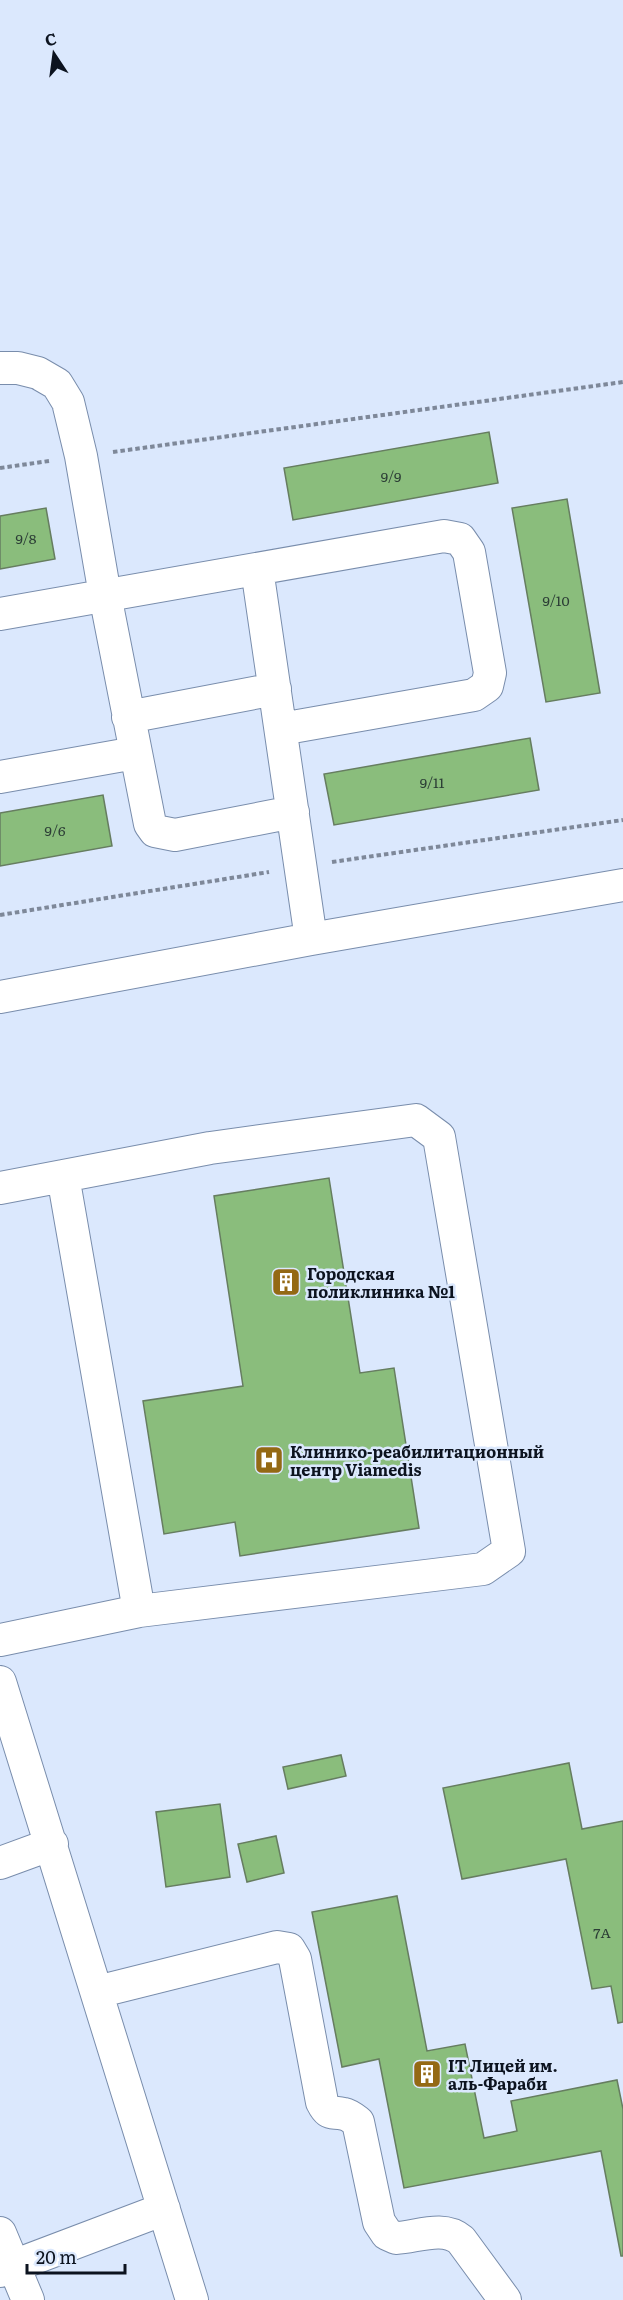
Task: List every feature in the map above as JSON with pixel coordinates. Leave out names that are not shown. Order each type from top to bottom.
[{"type":"street","points":[[0,368],[18,368],[38,373],[57,384],[68,402],[81,456],[147,814],[155,831],[176,835],[293,812]]},
{"type":"street","points":[[0,614],[444,536],[460,539],[469,552],[490,673],[488,686],[474,695],[281,729]]},
{"type":"street","points":[[257,569],[311,939]]},
{"type":"street","points":[[128,717],[275,689]]},
{"type":"street","points":[[0,777],[135,753]]},
{"type":"street","points":[[0,997],[311,939],[623,885]]},
{"type":"street","points":[[0,1188],[210,1148],[416,1120],[439,1137],[509,1551],[483,1569],[139,1611],[0,1640]]},
{"type":"street","points":[[63,1176],[139,1611]]},
{"type":"street","points":[[0,1682],[192,2300]]},
{"type":"street","points":[[0,1863],[52,1844]]},
{"type":"street","points":[[97,1992],[277,1947],[289,1949],[295,1959],[322,2102],[326,2110],[334,2115],[343,2114],[358,2122],[382,2229],[396,2238],[439,2232],[455,2235],[505,2300]]},
{"type":"street","points":[[7,2269],[164,2209]]},
{"type":"street","points":[[0,2233],[7,2269],[28,2300]]},
{"type":"path","points":[[0,468],[623,382]]},
{"type":"building","points":[[489,432],[498,483],[293,520],[284,468]]},
{"type":"building","points":[[567,499],[600,693],[546,702],[512,508]]},
{"type":"building","points":[[46,508],[55,559],[0,569],[0,516]]},
{"type":"building","points":[[530,738],[539,790],[334,825],[324,774]]},
{"type":"building","points":[[103,795],[112,846],[0,866],[0,813]]},
{"type":"building","name":"Городская поликлиника №1","points":[[329,1178],[360,1373],[394,1368],[419,1528],[240,1556],[235,1522],[164,1534],[143,1401],[243,1386],[214,1196]]},
{"type":"building","points":[[341,1755],[346,1776],[288,1789],[283,1767]]},
{"type":"building","points":[[569,1763],[582,1829],[623,1821],[623,2022],[618,2023],[611,1986],[592,1989],[566,1859],[462,1879],[443,1788]]},
{"type":"building","points":[[220,1804],[230,1877],[166,1887],[156,1812]]},
{"type":"building","points":[[276,1836],[284,1873],[247,1882],[238,1844]]},
{"type":"building","name":"IT Лицей им. аль-Фараби","points":[[397,1896],[427,2051],[465,2044],[484,2138],[517,2131],[511,2101],[617,2080],[623,2109],[623,2256],[621,2256],[601,2151],[404,2188],[379,2059],[342,2067],[312,1912]]},
{"type":"place","name":"Городская поликлиника №1","points":[[286,1282]]},
{"type":"place","name":"Клинико-реабилитационный центр Viamedis","points":[[269,1460]]},
{"type":"place","name":"IT Лицей им. аль-Фараби","points":[[427,2074]]}]
